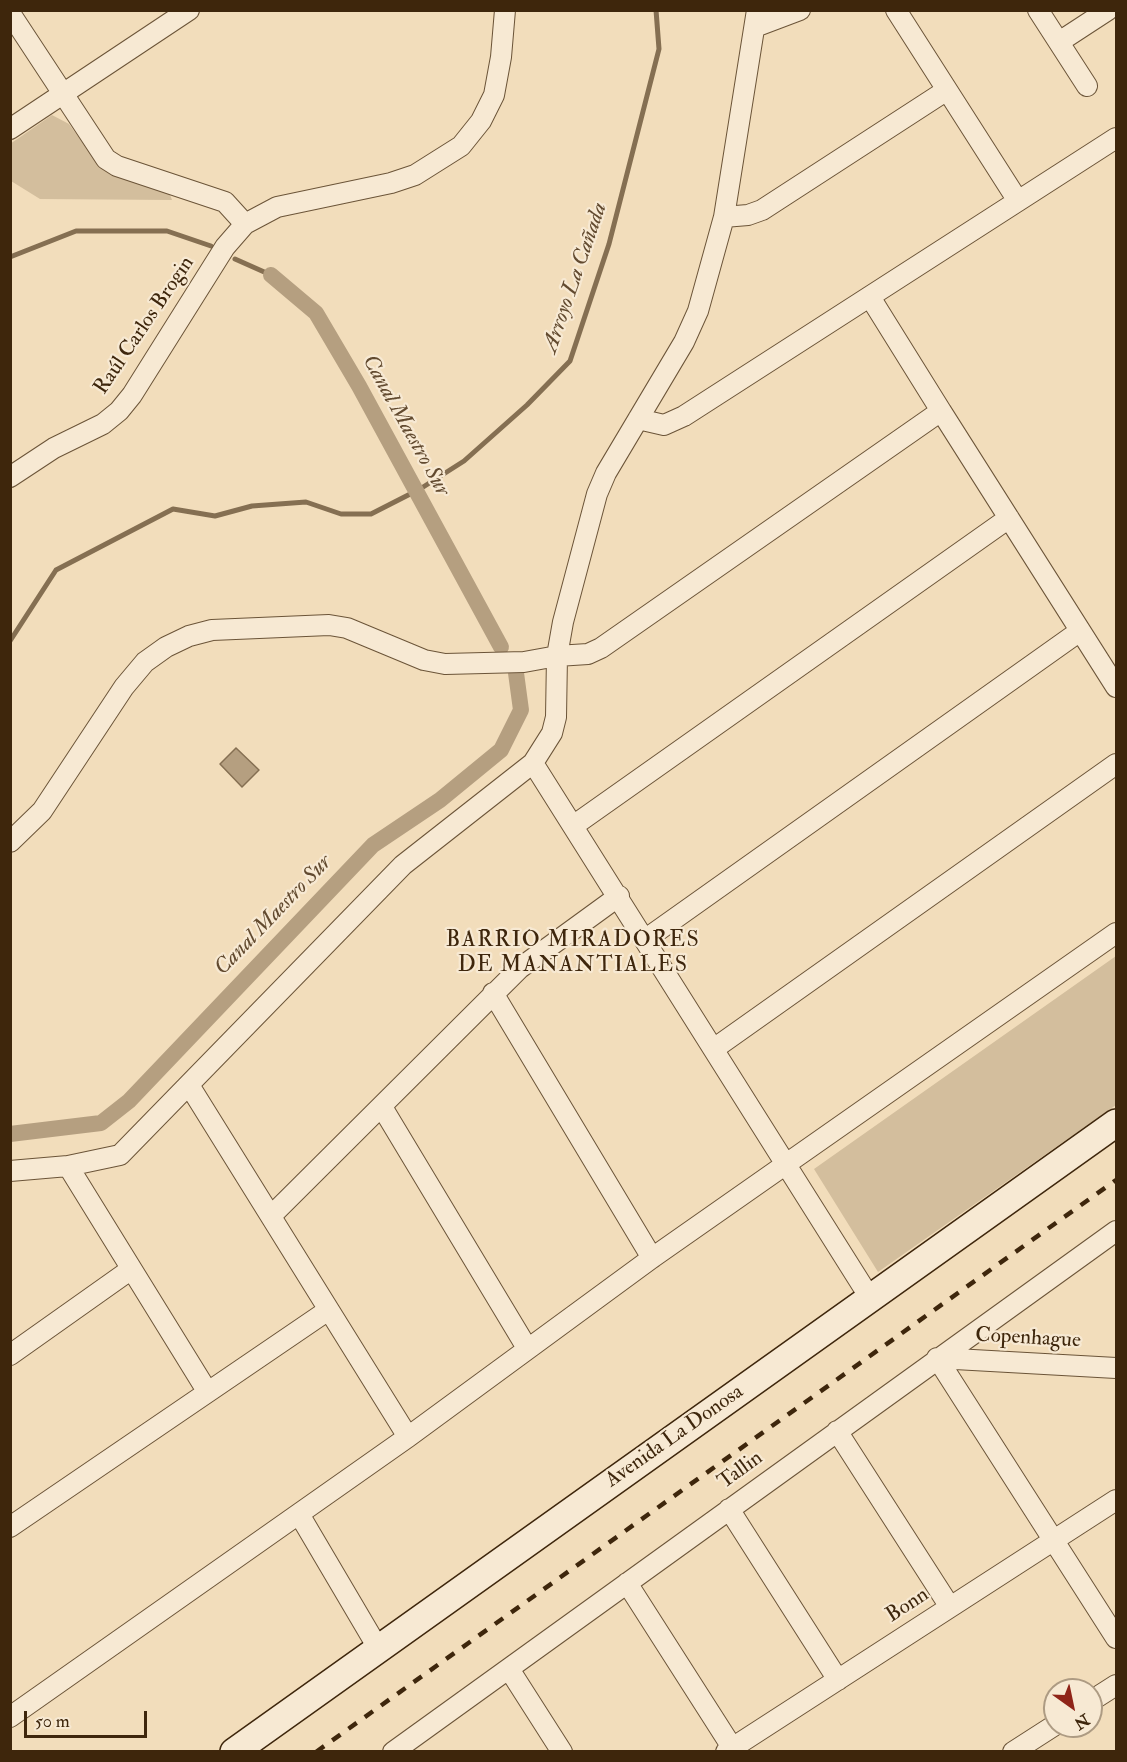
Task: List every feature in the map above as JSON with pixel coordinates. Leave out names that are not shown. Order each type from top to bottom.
[{"type":"main road","name":"Avenida La Donosa","points":[[234,1752],[1116,1123]]},
{"type":"street","points":[[10,129],[189,10]]},
{"type":"street","points":[[10,13],[106,159],[117,166],[225,201],[245,224],[277,207],[391,183],[416,175],[461,146],[481,121],[494,95],[501,57],[505,10]]},
{"type":"street","points":[[10,1171],[68,1166],[120,1155],[403,864],[430,841],[504,789],[533,763],[552,733],[556,717],[557,656],[563,622],[597,494],[690,329],[723,218],[756,19],[800,10]]},
{"type":"street","points":[[896,10],[1018,201]]},
{"type":"street","points":[[1038,10],[1087,86]]},
{"type":"street","points":[[1059,42],[1108,10]]},
{"type":"street","points":[[723,218],[748,215],[762,210],[947,90]]},
{"type":"street","points":[[638,419],[664,425],[676,421],[1116,138]]},
{"type":"street","name":"Raúl Carlos Brogin","points":[[10,477],[54,448],[103,424],[119,411],[132,395],[225,247],[245,224]]},
{"type":"street","points":[[870,297],[1116,687]]},
{"type":"street","points":[[10,842],[48,803],[124,687],[145,662],[166,647],[189,636],[212,630],[329,625],[347,628],[424,660],[445,664],[524,662],[557,656],[588,654],[601,648],[941,411]]},
{"type":"street","points":[[573,826],[1009,518]]},
{"type":"street","points":[[646,939],[1080,631]]},
{"type":"street","points":[[533,763],[788,1163],[870,1298]]},
{"type":"street","points":[[715,1048],[1116,764]]},
{"type":"street","points":[[271,1216],[537,953],[619,896]]},
{"type":"street","points":[[10,1717],[408,1437],[652,1258],[1116,933]]},
{"type":"street","points":[[494,993],[652,1258]]},
{"type":"street","points":[[189,1085],[327,1311],[408,1437]]},
{"type":"street","points":[[382,1107],[527,1348]]},
{"type":"street","points":[[68,1166],[130,1270],[207,1391]]},
{"type":"street","name":"Tallin","points":[[393,1752],[1116,1231]]},
{"type":"street","points":[[10,1355],[130,1270]]},
{"type":"street","points":[[10,1527],[327,1311]]},
{"type":"street","points":[[937,1358],[1116,1638]]},
{"type":"street","name":"Copenhague","points":[[937,1358],[1116,1368]]},
{"type":"street","points":[[837,1431],[950,1607]]},
{"type":"street","name":"Bonn","points":[[731,1750],[1116,1500]]},
{"type":"street","points":[[729,1509],[838,1680]]},
{"type":"street","points":[[298,1514],[378,1648]]},
{"type":"street","points":[[627,1583],[731,1750]]},
{"type":"street","points":[[509,1669],[562,1752]]},
{"type":"street","points":[[1103,1693],[1116,1685]]},
{"type":"street","points":[[1013,1752],[1043,1733]]},
{"type":"shaded area","points":[[52,115],[69,124],[92,155],[169,192],[172,200],[40,199],[11,181],[10,144]]},
{"type":"shaded area","points":[[236,748],[259,770],[242,787],[220,764]]},
{"type":"shaded area","points":[[1116,956],[1116,1105],[878,1272],[814,1169]]},
{"type":"waterway","name":"Arroyo La Cañada","points":[[10,641],[56,570],[173,509],[215,516],[252,506],[306,502],[341,514],[371,514],[420,489],[464,461],[527,405],[570,361],[609,244],[659,49],[656,10]]},
{"type":"waterway","name":"Canal Maestro Sur","points":[[10,257],[76,231],[167,231],[211,246]]},
{"type":"waterway","name":"Canal Maestro Sur","points":[[235,259],[271,275]]},
{"type":"waterway","name":"Canal Maestro Sur","points":[[271,275],[316,313],[359,386],[501,647]]},
{"type":"waterway","name":"Canal Maestro Sur","points":[[10,1134],[101,1123],[129,1101],[373,845],[440,800],[501,750],[521,710],[516,673]]},
{"type":"railway","points":[[316,1752],[1116,1180]]},
{"type":"district","name":"BARRIO MIRADORES DE MANANTIALES","points":[[573,954]]}]
